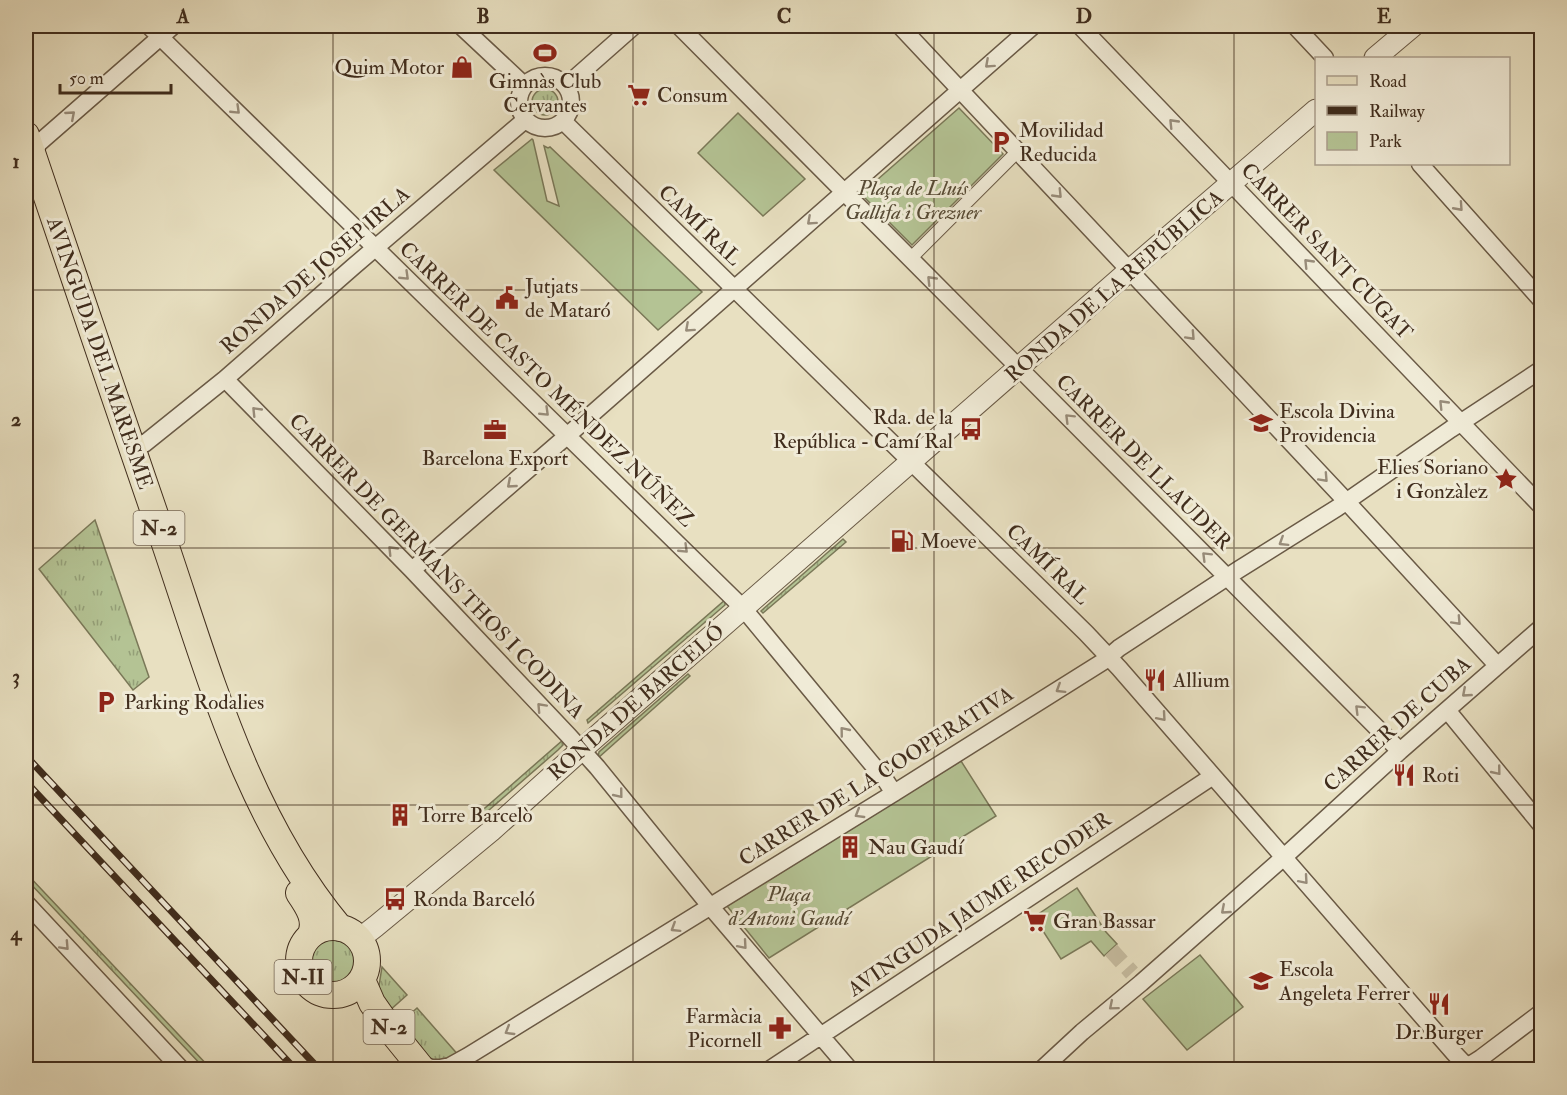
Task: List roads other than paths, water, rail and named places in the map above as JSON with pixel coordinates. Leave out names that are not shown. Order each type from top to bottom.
[{"type":"main road","name":"AVINGUDA DEL MARESME","points":[[28,157],[131,443],[239,755],[266,814],[293,862],[324,908],[349,932]]},
{"type":"main road","name":"AVINGUDA DEL MARESME","points":[[28,157],[189,659],[249,809],[274,855],[310,912],[314,922],[310,936]]},
{"type":"main road","name":"N-II","points":[[324,928],[349,932],[363,944],[367,962],[366,971],[352,987],[332,996],[315,991],[308,985],[299,969],[298,960],[304,943],[310,936],[324,928]]},
{"type":"main road","name":"N-2","points":[[352,987],[372,1002],[415,1067]]},
{"type":"street","points":[[461,26],[524,86]]},
{"type":"street","points":[[566,86],[634,26]]},
{"type":"street","name":"CARRER DE LLAUDER","points":[[679,26],[1400,751]]},
{"type":"street","points":[[900,26],[1497,665]]},
{"type":"street","points":[[412,570],[1033,26]]},
{"type":"street","name":"CARRER SANT CUGAT","points":[[1080,26],[1542,507]]},
{"type":"street","points":[[1295,26],[1323,57]]},
{"type":"street","points":[[1376,57],[1413,26]]},
{"type":"street","points":[[28,157],[39,143],[161,29]]},
{"type":"street","name":"CARRER DE CASTO MÉNDEZ NÚÑEZ","points":[[161,29],[376,247],[744,608],[894,793]]},
{"type":"street","points":[[545,75],[557,78],[566,86],[571,107],[563,121],[543,129],[536,128],[525,120],[519,109],[519,97],[524,86],[534,77],[545,75]]},
{"type":"street","name":"RONDA DE LA REPÚBLICA","points":[[911,461],[1315,112]]},
{"type":"street","name":"RONDA DE JOSEP IRLA","points":[[131,443],[144,444],[225,379],[525,120]]},
{"type":"street","name":"CAMÍ RAL","points":[[563,121],[1109,657],[1466,1069]]},
{"type":"street","points":[[910,259],[1017,152]]},
{"type":"street","points":[[1421,165],[1542,301]]},
{"type":"street","name":"CARRER DE LA COOPERATIVA","points":[[415,1067],[450,1066],[894,793],[1109,657],[1119,648],[1346,501],[1542,369]]},
{"type":"street","name":"CARRER DE GERMANS THOS I CODINA","points":[[225,379],[412,570],[581,750],[850,1070]]},
{"type":"street","name":"RONDA DE BARCELÓ","points":[[349,932],[367,933],[491,831],[911,461]]},
{"type":"street","name":"CARRER DE CUBA","points":[[1041,1070],[1137,978],[1284,857],[1400,751],[1542,627]]},
{"type":"street","points":[[1447,710],[1540,822]]},
{"type":"street","name":"AVINGUDA JAUME RECODER","points":[[769,1070],[1214,776]]},
{"type":"street","points":[[26,903],[182,1070]]},
{"type":"street","points":[[1466,1069],[1542,1012]]},
{"type":"tunnel","points":[[1111,950],[1132,973]]},
{"type":"railway","points":[[26,756],[320,1070]]},
{"type":"railway","points":[[26,782],[296,1070]]},
{"type":"place","name":"Gimnàs Club Cervantes","points":[[545,53]]},
{"type":"place","name":"Quim Motor","points":[[462,67]]},
{"type":"place","name":"Consum","points":[[639,95]]},
{"type":"place","name":"Movilidad Reducida","points":[[1001,142]]},
{"type":"place","name":"Jutjats de Mataró","points":[[507,298]]},
{"type":"place","name":"Escola Divina Providencia","points":[[1261,423]]},
{"type":"place","name":"Rda. de la República - Camí Ral","points":[[971,429]]},
{"type":"place","name":"Barcelona Export","points":[[495,430]]},
{"type":"place","name":"Elies Soriano i Gonzàlez","points":[[1506,479]]},
{"type":"place","name":"Moeve","points":[[902,541]]},
{"type":"place","name":"Allium","points":[[1155,680]]},
{"type":"place","name":"Parking Rodalies","points":[[106,702]]},
{"type":"place","name":"Roti","points":[[1404,775]]},
{"type":"place","name":"Torre Barcelò","points":[[400,815]]},
{"type":"place","name":"Nau Gaudí","points":[[850,847]]},
{"type":"place","name":"Ronda Barceló","points":[[395,899]]},
{"type":"place","name":"Gran Bassar","points":[[1035,921]]},
{"type":"place","name":"Escola Angeleta Ferrer","points":[[1261,981]]},
{"type":"place","name":"Dr.Burger","points":[[1439,1004]]},
{"type":"place","name":"Farmàcia Picornell","points":[[780,1028]]},
{"type":"park label","name":"Plaça de Lluís Gallifa i Grezner","points":[[913,200]]},
{"type":"park label","name":"Plaça d'Antoni Gaudí","points":[[789,906]]}]
